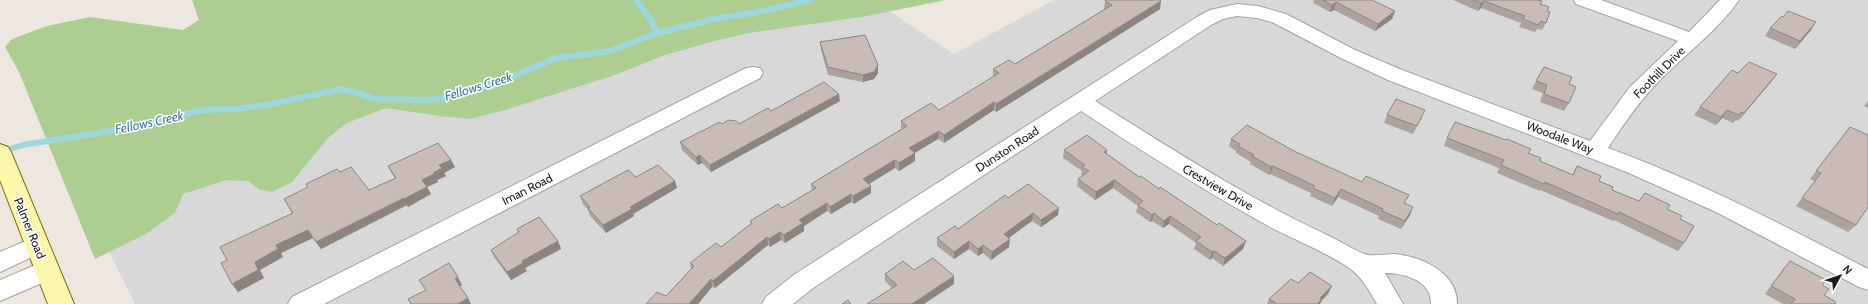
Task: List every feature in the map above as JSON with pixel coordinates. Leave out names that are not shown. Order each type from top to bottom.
[{"type":"street","points":[[1583,0],[1636,18],[1692,40]]},
{"type":"street","name":"Foothill Drive","points":[[1595,150],[1621,112],[1645,83],[1692,40],[1730,0]]},
{"type":"street","name":"Dunston Road","points":[[775,304],[804,280],[1217,14],[1227,11],[1247,11]]},
{"type":"street","name":"Woodale Way","points":[[1247,11],[1279,18],[1348,54],[1395,76],[1637,166],[1724,206],[1868,280]]},
{"type":"street","name":"Iman Road","points":[[301,304],[753,73]]},
{"type":"street","name":"Crestview Drive","points":[[1080,101],[1204,180],[1292,229],[1337,250],[1361,264],[1376,280],[1390,304]]},
{"type":"street","name":"Palmer Road","points":[[2,157],[61,304]]},
{"type":"street","points":[[0,262],[37,245]]},
{"type":"street","points":[[1361,264],[1395,264],[1411,266],[1422,271],[1430,276],[1440,288],[1444,304]]},
{"type":"street","points":[[0,291],[47,270]]},
{"type":"shaded area","points":[[608,0],[873,0],[954,54],[1054,0],[1868,0],[1868,304],[135,304],[95,224]]},
{"type":"green space","points":[[192,0],[946,0],[862,17],[755,32],[722,39],[665,55],[615,75],[505,110],[470,119],[386,108],[347,123],[328,138],[292,182],[272,192],[259,189],[248,181],[227,180],[183,194],[175,213],[146,234],[95,259],[19,72],[5,47],[12,39],[47,26],[90,17],[183,30],[199,20]]},
{"type":"building","points":[[1323,0],[1372,0],[1395,11],[1378,24],[1336,2],[1332,5]]},
{"type":"building","points":[[1473,0],[1537,0],[1542,1],[1540,4],[1549,7],[1547,11],[1550,12],[1546,23],[1541,21],[1538,25],[1523,19],[1525,16],[1484,1],[1481,3]]},
{"type":"building","points":[[1105,1],[1161,1],[996,104],[994,102],[944,135],[939,131],[909,148],[915,153],[899,163],[895,160],[863,179],[871,186],[853,196],[851,194],[830,207],[827,203],[799,220],[803,223],[784,235],[780,232],[769,239],[767,237],[713,281],[711,279],[689,304],[646,304],[657,292],[666,296],[694,266],[690,263],[716,243],[721,247],[752,223],[750,221],[778,204],[782,208],[816,188],[811,184],[907,126],[901,121],[931,103],[939,110],[999,73],[993,69],[1009,60],[1015,64],[1112,5]]},
{"type":"building","points":[[1788,11],[1816,22],[1800,41],[1770,28]]},
{"type":"building","points":[[865,35],[878,65],[874,72],[863,75],[828,67],[820,42]]},
{"type":"building","points":[[1749,62],[1777,74],[1744,113],[1741,112],[1739,115],[1727,110],[1721,117],[1700,107],[1732,70],[1738,73]]},
{"type":"building","points":[[1544,67],[1572,77],[1569,84],[1576,87],[1569,103],[1544,94],[1547,85],[1536,81]]},
{"type":"building","points":[[824,82],[839,94],[710,165],[700,155],[696,157],[680,142],[720,122],[722,124],[728,120],[736,121],[739,124],[768,108],[771,111]]},
{"type":"building","points":[[1396,99],[1425,110],[1417,126],[1387,115]]},
{"type":"building","points":[[1455,122],[1506,140],[1507,139],[1531,149],[1528,153],[1541,158],[1540,161],[1573,175],[1577,166],[1601,176],[1599,181],[1613,187],[1612,190],[1639,201],[1645,193],[1670,205],[1667,209],[1682,216],[1680,219],[1694,226],[1684,243],[1619,212],[1618,214],[1545,182],[1544,184],[1501,165],[1504,160],[1447,138]]},
{"type":"building","points":[[1247,125],[1296,152],[1362,182],[1366,176],[1409,195],[1404,203],[1413,207],[1405,221],[1382,211],[1383,209],[1341,189],[1335,198],[1313,188],[1315,186],[1273,166],[1271,167],[1238,146],[1240,144],[1231,139]]},
{"type":"building","points":[[1850,127],[1868,135],[1868,207],[1856,225],[1802,198],[1821,173],[1816,171]]},
{"type":"building","points":[[1087,135],[1107,150],[1104,152],[1139,177],[1141,176],[1159,189],[1160,187],[1217,225],[1219,223],[1246,241],[1225,258],[1214,251],[1212,252],[1196,241],[1201,237],[1170,216],[1164,221],[1154,213],[1152,215],[1138,205],[1143,201],[1114,180],[1096,192],[1078,179],[1089,171],[1082,167],[1085,165],[1064,150]]},
{"type":"building","points":[[438,143],[451,160],[439,165],[442,168],[422,180],[427,187],[316,242],[308,230],[276,245],[278,249],[255,262],[258,270],[232,284],[221,263],[227,260],[220,247],[293,213],[284,199],[308,187],[306,184],[337,169],[340,172],[351,167],[369,190],[396,178],[388,166]]},
{"type":"building","points":[[658,165],[675,181],[630,207],[632,209],[603,225],[580,196],[628,170],[636,177]]},
{"type":"building","points":[[1028,184],[1059,208],[1041,220],[1033,213],[1004,234],[1010,239],[992,252],[983,245],[978,249],[969,241],[954,252],[937,238],[955,226],[958,229],[1005,195],[1008,198]]},
{"type":"building","points":[[539,217],[558,241],[522,261],[523,263],[507,272],[491,250],[519,232],[517,229]]},
{"type":"building","points":[[933,258],[954,276],[912,304],[867,304],[897,285],[885,274],[903,261],[914,270]]},
{"type":"building","points":[[1790,261],[1826,280],[1822,285],[1829,289],[1824,295],[1836,302],[1835,304],[1791,304],[1795,299],[1771,286]]},
{"type":"building","points":[[449,263],[458,277],[455,279],[468,298],[458,304],[411,304],[408,299],[426,290],[419,280]]},
{"type":"building","points":[[1310,272],[1332,286],[1320,298],[1322,299],[1317,304],[1275,304],[1276,303],[1269,299],[1291,279],[1298,283]]},
{"type":"building","points":[[848,300],[851,304],[842,304]]},
{"type":"waterway","points":[[636,0],[651,20],[657,33]]},
{"type":"waterway","name":"Fellows Creek","points":[[657,33],[713,19],[759,12],[810,0]]},
{"type":"waterway","name":"Fellows Creek","points":[[0,152],[23,145],[128,128],[203,110],[236,109],[271,104],[342,89],[376,99],[430,100],[454,96],[494,84],[556,58],[610,51],[657,33]]}]
